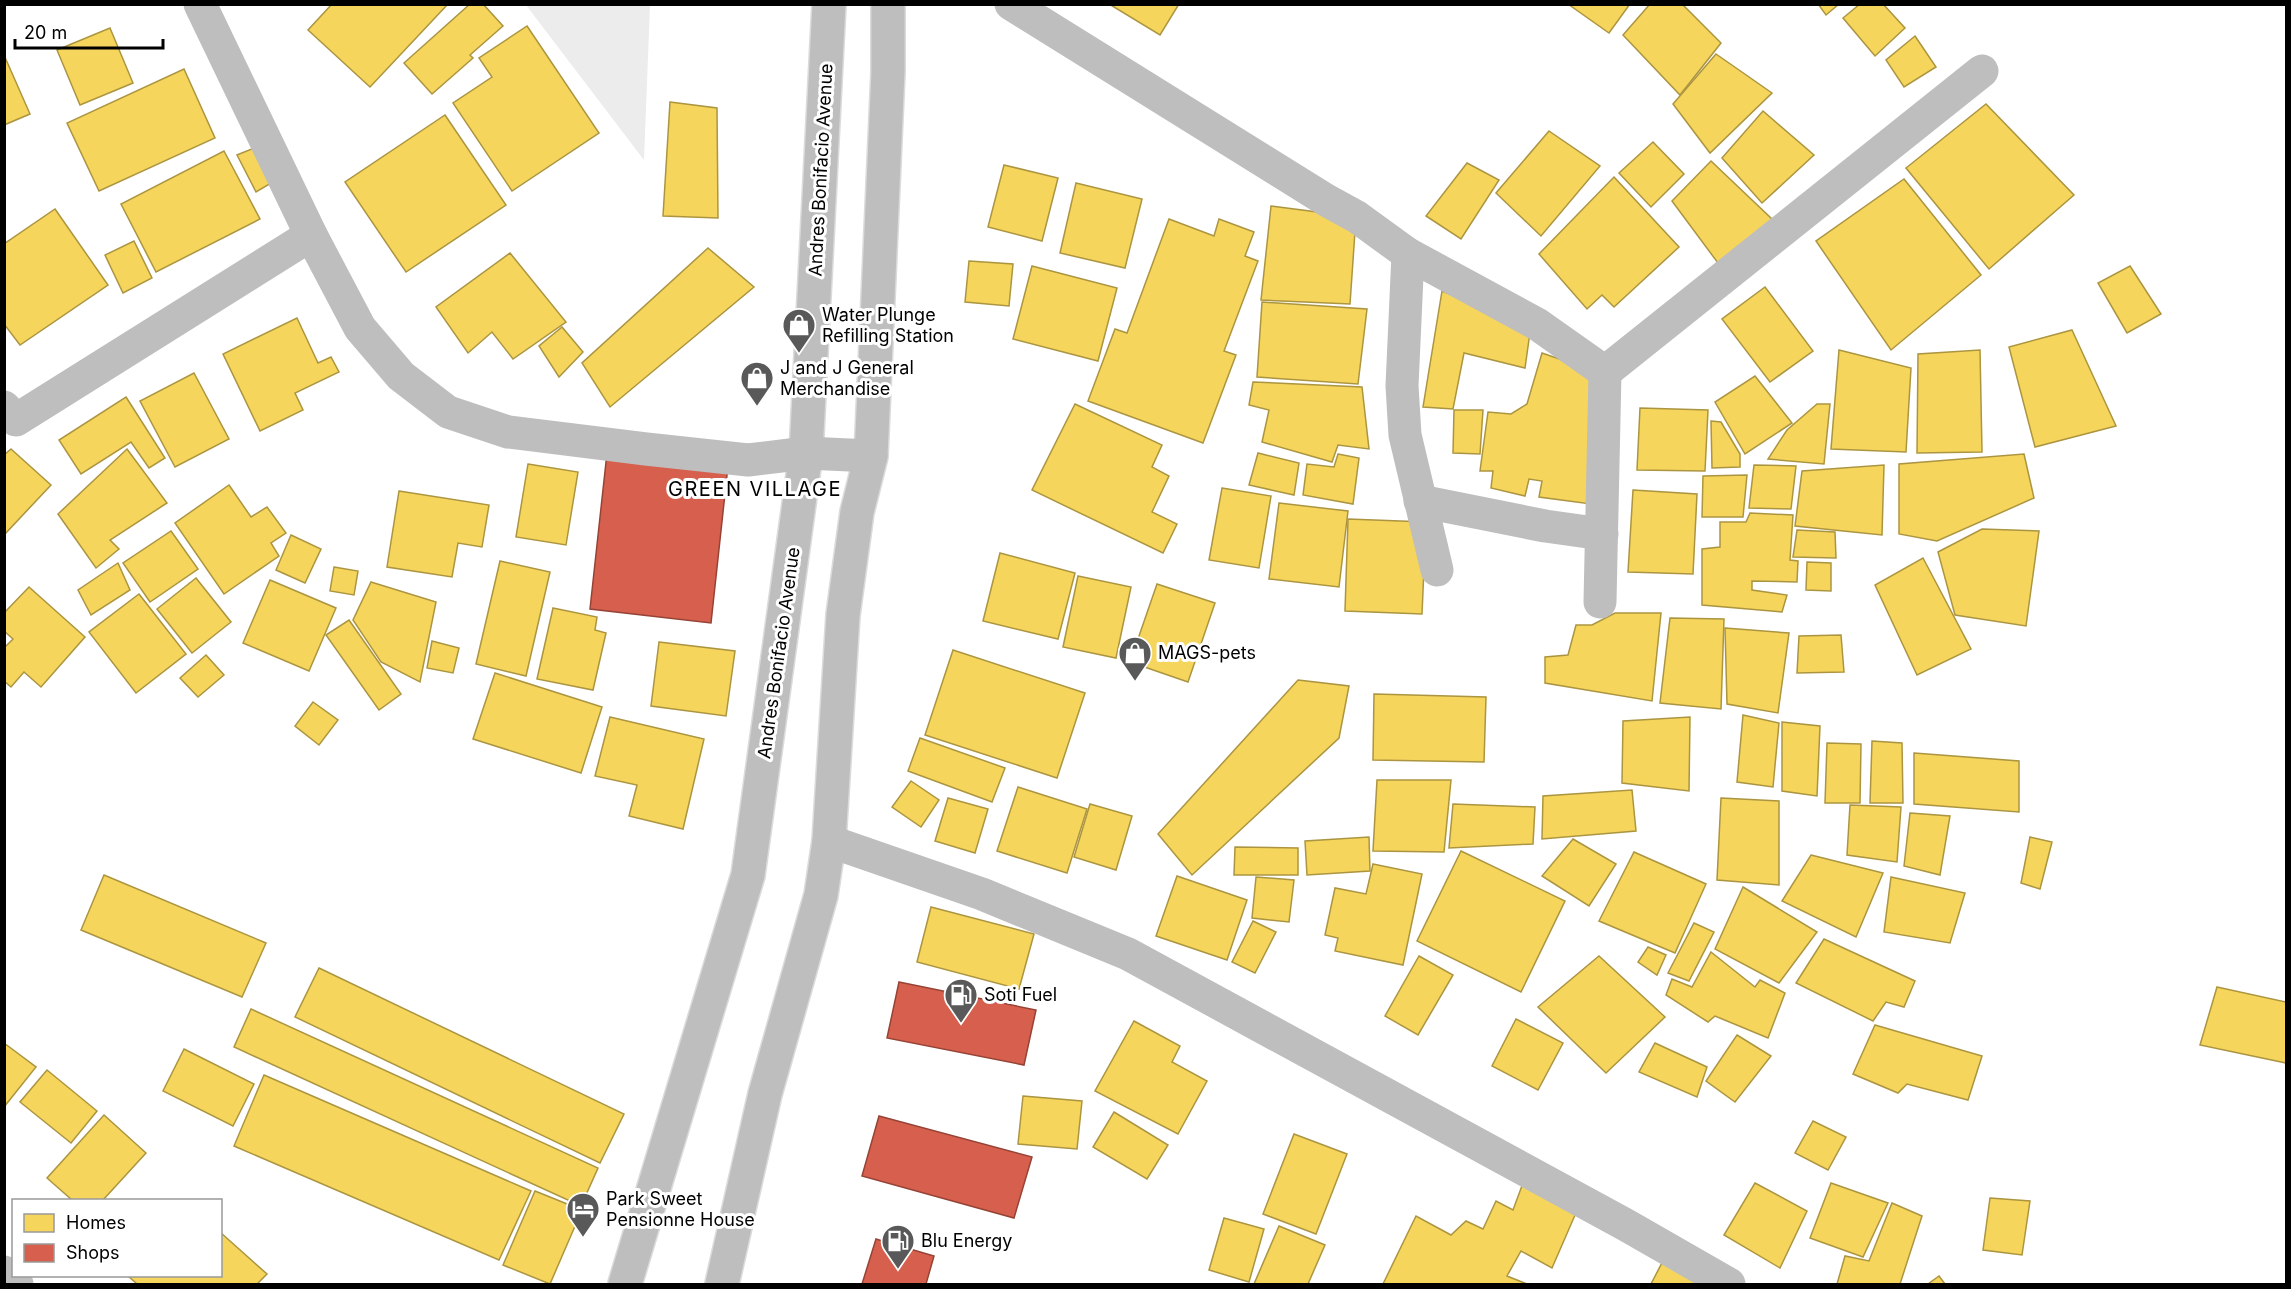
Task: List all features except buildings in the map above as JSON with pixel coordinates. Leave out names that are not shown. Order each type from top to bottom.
[{"type":"main road","points":[[200,4],[311,235],[360,328],[401,376],[448,412],[508,432],[748,460],[806,453],[871,456]]},
{"type":"main road","name":"Andres Bonifacio Avenue","points":[[625,1284],[748,875],[806,453],[829,4]]},
{"type":"main road","points":[[722,1284],[765,1094],[821,895],[829,841],[843,615],[857,512],[871,456],[888,72],[888,4]]},
{"type":"main road","points":[[1011,4],[1357,217],[1408,254],[1537,324],[1605,372]]},
{"type":"main road","points":[[1605,372],[1982,71]]},
{"type":"main road","points":[[4,407],[16,420],[311,235]]},
{"type":"main road","points":[[1408,254],[1402,386],[1405,435],[1437,570]]},
{"type":"main road","points":[[1600,602],[1605,372]]},
{"type":"main road","points":[[1420,501],[1545,526],[1602,534]]},
{"type":"main road","points":[[829,841],[982,894],[1128,954],[1626,1225],[1729,1284]]},
{"type":"main road","points":[[4,1272],[17,1284]]},
{"type":"shaded area","points":[[526,5],[650,5],[644,160]]},
{"type":"place","name":"Water Plunge Refilling Station","points":[[799,354]]},
{"type":"place","name":"J and J General Merchandise","points":[[757,407]]},
{"type":"place","name":"MAGS-pets","points":[[1135,682]]},
{"type":"place","name":"Soti Fuel","points":[[961,1024]]},
{"type":"place","name":"Park Sweet Pensionne House","points":[[583,1238]]},
{"type":"place","name":"Blu Energy","points":[[898,1270]]},
{"type":"district","name":"GREEN VILLAGE","points":[[755,489]]}]
